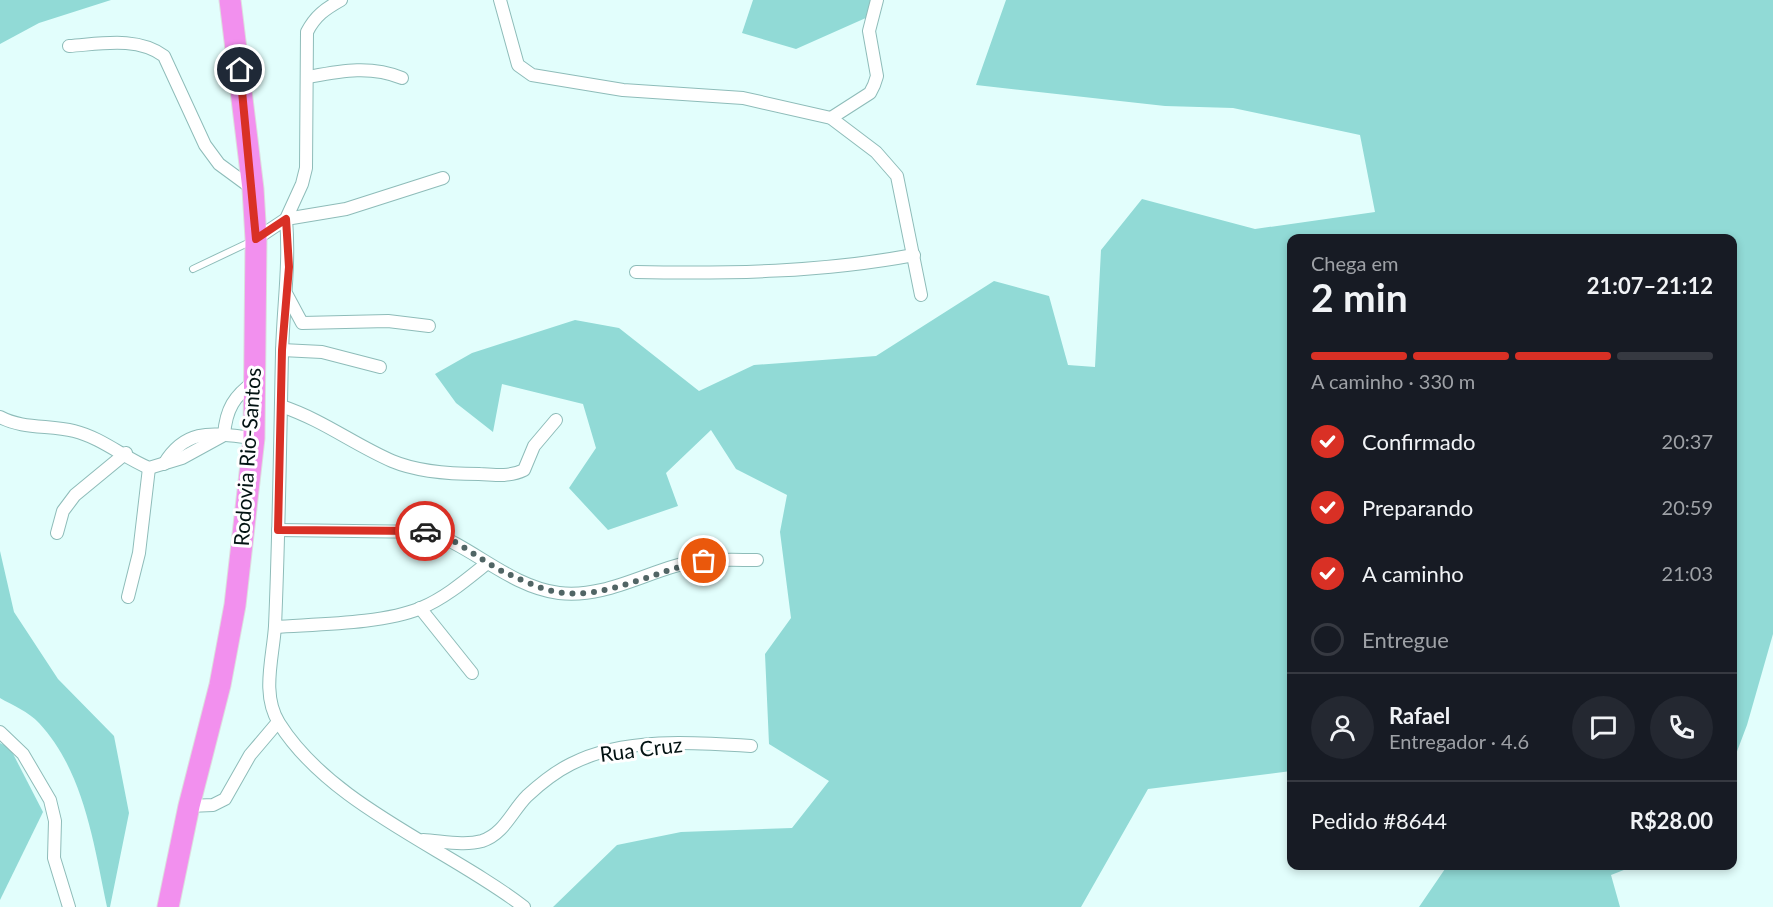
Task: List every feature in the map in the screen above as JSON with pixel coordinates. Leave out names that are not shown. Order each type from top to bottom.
[{"type":"highway","name":"Rodovia Rio-Santos","points":[[168,907],[189,806],[220,685],[235,605],[254,438],[256,239],[253,189],[231,0]]},
{"type":"street","points":[[341,0],[322,11],[313,20],[307,32],[305,46],[308,77],[306,168],[302,184],[286,219],[289,267],[282,350],[275,627],[269,688],[278,722],[315,764],[350,795],[524,907]]},
{"type":"street","points":[[500,0],[518,65],[532,75],[623,90],[743,98],[831,118],[876,152],[897,176],[921,295]]},
{"type":"street","points":[[831,118],[860,100],[874,85],[877,76],[870,48],[869,31],[877,0]]},
{"type":"street","points":[[69,46],[136,44],[153,48],[164,56],[205,145],[219,164],[253,189]]},
{"type":"street","points":[[308,77],[367,69],[384,70],[402,78]]},
{"type":"street","points":[[256,239],[286,219],[346,209],[443,178]]},
{"type":"street","points":[[636,272],[734,274],[873,263],[914,255]]},
{"type":"street","points":[[286,294],[302,323]]},
{"type":"street","points":[[283,337],[302,323],[388,321],[429,326]]},
{"type":"street","points":[[282,350],[322,352],[380,367]]},
{"type":"street","points":[[224,435],[225,418],[232,401],[256,380]]},
{"type":"street","points":[[281,406],[313,417],[393,461],[415,468],[459,474],[513,474],[524,470],[534,446],[556,420]]},
{"type":"street","points":[[0,417],[45,428],[72,430],[97,438],[149,468],[182,458],[224,435],[254,438]]},
{"type":"street","points":[[57,533],[63,511],[75,495],[126,453]]},
{"type":"street","points":[[128,597],[139,553],[149,468]]},
{"type":"street","points":[[278,530],[430,532],[445,537],[486,564],[558,592],[616,587],[677,565],[704,561],[757,560]]},
{"type":"street","points":[[275,627],[388,616],[420,608],[464,582],[486,564]]},
{"type":"street","points":[[420,608],[472,674]]},
{"type":"street","points":[[189,806],[213,806],[225,799],[250,755],[278,722]]},
{"type":"street","points":[[0,732],[23,754],[50,800],[55,821],[54,858],[69,907]]},
{"type":"street","name":"Rua Cruz","points":[[419,840],[469,843],[484,840],[497,832],[525,797],[550,776],[572,763],[599,753],[639,746],[708,743],[751,746]]},
{"type":"lane","points":[[193,269],[256,239]]},
{"type":"shaded area","points":[[0,0],[111,0],[39,23],[0,44]]},
{"type":"shaded area","points":[[753,0],[874,0],[868,17],[796,49],[742,33]]},
{"type":"shaded area","points":[[1006,0],[1773,0],[1773,634],[1747,725],[1737,751],[1737,234],[1287,234],[1287,772],[1148,789],[1081,907],[553,907],[617,845],[681,832],[792,828],[829,781],[769,744],[765,654],[791,618],[780,532],[787,495],[736,469],[711,430],[666,473],[678,506],[608,530],[569,488],[596,448],[583,404],[502,384],[493,432],[456,403],[435,374],[472,353],[575,320],[619,328],[699,391],[754,365],[876,356],[994,281],[1049,296],[1068,365],[1095,367],[1101,250],[1142,199],[1255,229],[1375,212],[1360,135],[1233,108],[1165,106],[976,85]]},
{"type":"shaded area","points":[[0,551],[14,612],[58,679],[114,736],[129,813],[110,907],[107,907],[85,810],[67,763],[54,742],[35,719],[0,698]]},
{"type":"shaded area","points":[[0,743],[10,748],[43,812],[0,900]]},
{"type":"shaded area","points":[[1444,870],[1624,870],[1611,875],[1620,907],[1419,907]]},
{"type":"way so far","points":[[425,531],[445,537],[486,564],[524,582],[558,592],[586,592],[616,587],[677,565],[704,561]]},
{"type":"route","points":[[240,70],[256,239],[286,219],[289,267],[282,350],[278,530],[425,531]]}]
